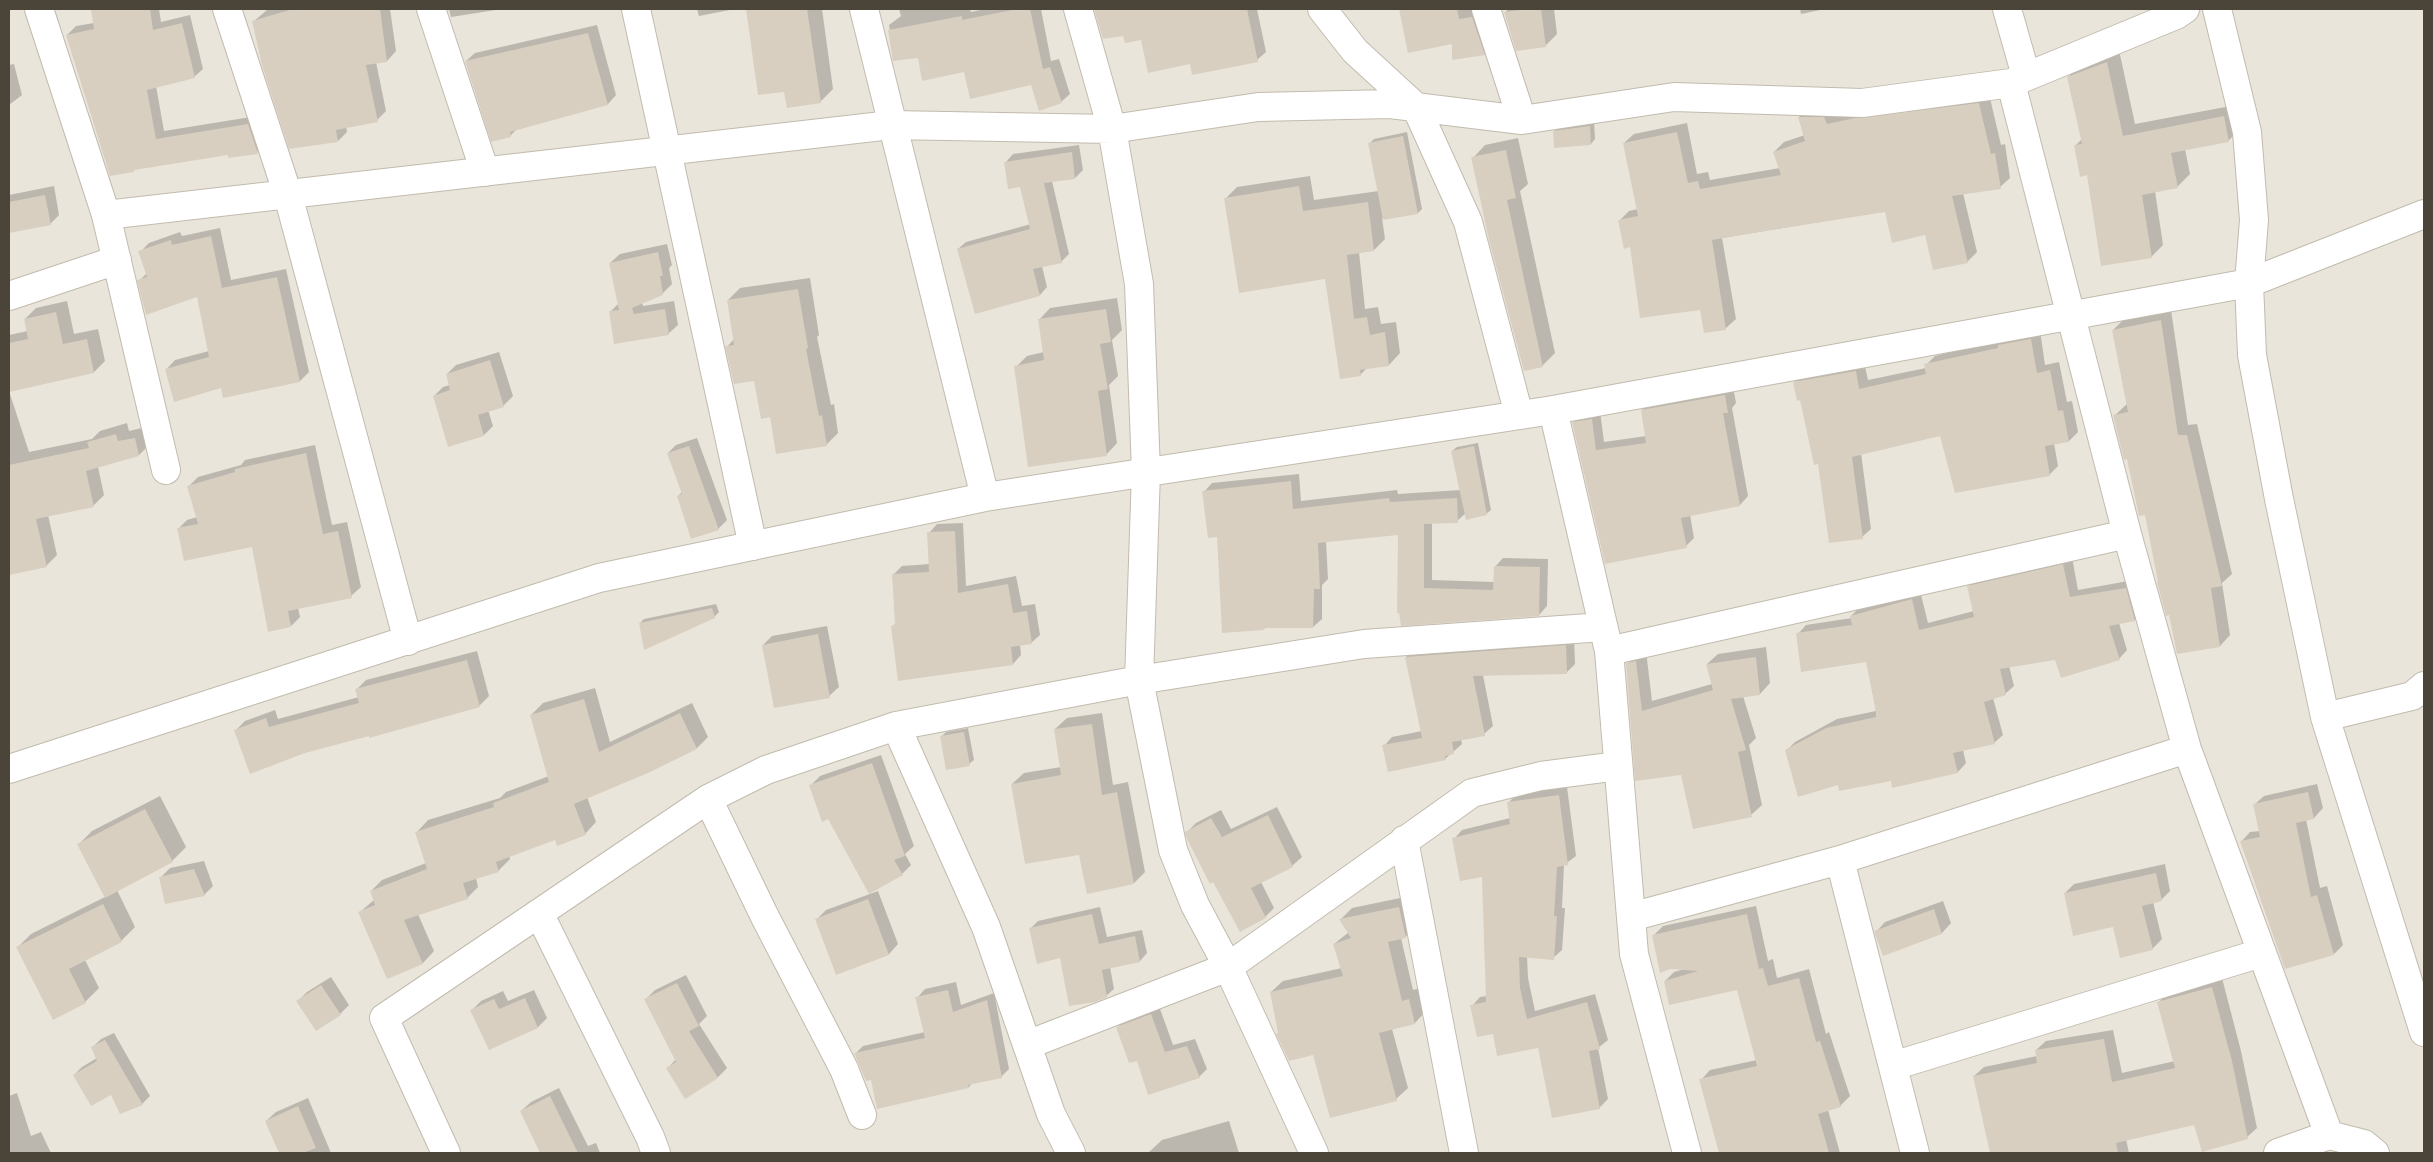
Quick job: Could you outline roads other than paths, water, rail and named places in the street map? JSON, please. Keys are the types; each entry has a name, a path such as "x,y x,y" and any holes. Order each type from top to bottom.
{"street":[{"path":"39,9 106,215 166,470"},
{"path":"227,9 288,195 408,641"},
{"path":"431,9 484,172"},
{"path":"636,9 665,151 753,546"},
{"path":"864,9 891,125 985,497"},
{"path":"1078,9 1112,129 1139,284 1146,472 1139,680 1173,850 1195,905 1228,967 1314,1153"},
{"path":"1322,9 1355,51 1416,107 1468,222 1519,416"},
{"path":"1486,9 1522,120"},
{"path":"2007,9 2019,80 2072,315 2127,534 2187,749 2329,1135"},
{"path":"106,215 891,125 1112,129 1258,107 1390,104 1522,120 1674,97 1862,103 2019,80 2176,15 2186,9"},
{"path":"2217,9 2247,132 2254,220 2249,283 2252,355 2279,499 2325,716 2424,1032"},
{"path":"9,769 599,578 985,497 1519,416 2249,283 2424,214"},
{"path":"9,296 117,260"},
{"path":"1553,410 1606,639 1634,954 1687,1153"},
{"path":"446,1153 384,1018 708,799 766,770 896,726 1139,680 1364,644 1606,639 2127,534"},
{"path":"2325,716 2412,696 2424,686"},
{"path":"896,726 986,927 1051,1114 1071,1153"},
{"path":"1631,917 1840,860 2187,749"},
{"path":"1027,1045 1228,967 1472,793 1542,776 1618,766"},
{"path":"708,799 765,917 844,1069 862,1115"},
{"path":"1404,840 1464,1153"},
{"path":"1840,860 1915,1153"},
{"path":"538,913 650,1136 656,1153"},
{"path":"1893,1066 2261,953"},
{"path":"2278,1153 2329,1135 2364,1144 2375,1153"}]}
